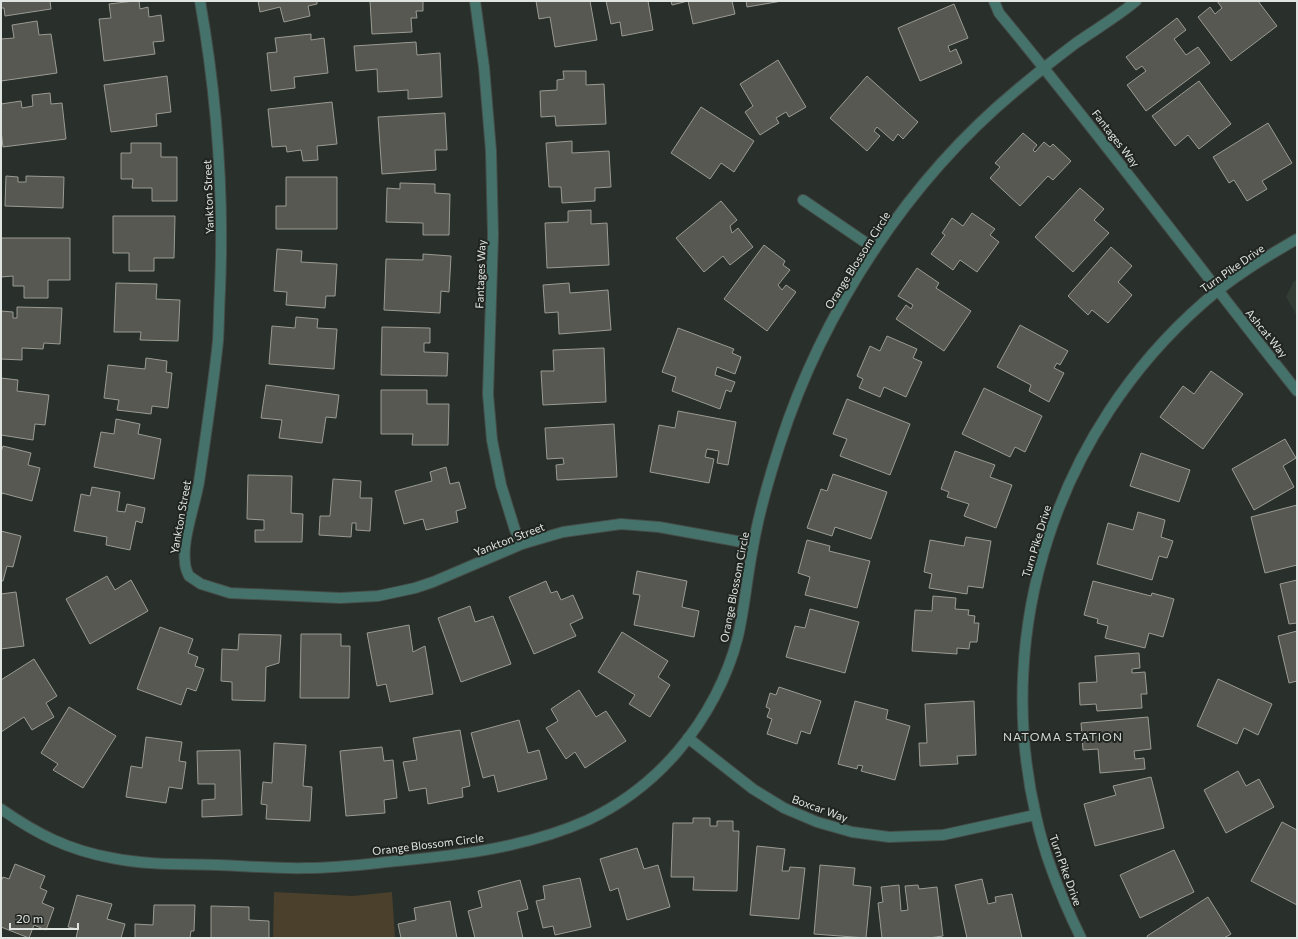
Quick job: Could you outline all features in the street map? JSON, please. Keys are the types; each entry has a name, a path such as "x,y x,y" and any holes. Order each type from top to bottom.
{"street":[{"name":"Yankton Street","path":"200,1 215,106 220,175 222,245 218,339 210,409 195,501 185,547 184,563 189,576 201,584 213,589 230,593 340,598 378,596 415,588 433,582 522,544 563,532 621,524 659,527 753,544"},
{"name":"Fantages Way","path":"475,1 484,67 490,151 493,235 488,394 492,432 501,485 515,530 522,544"},
{"name":"Fantages Way","path":"994,1 1000,13 1045,68 1218,291"},
{"name":"Orange Blossom Circle","path":"1,809 41,835 75,849 114,859 150,863 304,869 341,867 447,856 483,850 548,835 602,813 635,791 664,765 688,738 718,690 738,635 753,544 764,496 778,448 800,389 824,338 850,289 875,249 905,207 947,158 980,123 1018,89 1072,46 1136,1"},
{"path":"803,200 875,249"},
{"name":"Turn Pike Drive","path":"1081,938 1063,901 1044,850 1035,815 1026,760 1023,714 1024,652 1028,615 1040,562 1057,510 1080,461 1107,413 1139,369 1176,329 1218,291 1261,260 1297,240"},
{"name":"Ashcat Way","path":"1218,291 1297,390"},
{"name":"Boxcar Way","path":"688,738 753,789 784,808 818,822 852,832 888,837 943,835 1035,815"}],"shaded area":[{"path":"1297,280 1297,316 1286,297 1294,281"},
{"path":"274,892 353,896 392,892 395,938 273,938"}],"building":[{"path":"1,1 50,1 51,9 5,16 4,8 1,8"},
{"path":"139,1 140,9 148,7 149,17 161,15 164,41 153,42 155,54 104,61 99,19 111,18 109,4"},
{"path":"258,1 317,1 317,4 308,6 310,16 284,22 280,7 260,12"},
{"path":"370,1 423,1 423,11 416,11 417,18 411,18 412,32 372,34"},
{"path":"536,1 590,1 597,40 555,47 550,17 539,19"},
{"path":"606,1 648,1 653,30 622,36 620,22 611,24"},
{"path":"671,1 688,1 672,5"},
{"path":"688,1 732,1 735,14 693,24"},
{"path":"746,1 782,1 747,7"},
{"path":"1217,1 1258,1 1277,26 1231,61 1198,17 1210,7 1215,14 1222,8"},
{"path":"954,4 968,38 948,46 950,52 956,49 962,63 920,81 898,28"},
{"path":"1177,18 1186,30 1174,39 1186,55 1198,47 1210,63 1146,111 1127,85 1146,71 1142,66 1136,70 1126,57"},
{"path":"37,21 39,35 51,34 57,73 1,81 1,39 14,38 12,25"},
{"path":"311,34 311,40 324,38 328,73 294,77 295,88 271,91 267,53 277,52 275,38"},
{"path":"416,42 417,55 440,53 442,97 408,99 408,90 378,92 377,69 356,71 354,46"},
{"path":"778,60 806,107 789,117 786,112 776,118 779,123 760,135 745,112 753,106 740,84"},
{"path":"563,71 586,71 586,85 604,84 606,124 556,126 555,116 541,117 540,91 557,90 557,80 564,79"},
{"path":"167,76 171,112 156,114 157,126 111,132 104,85"},
{"path":"867,76 918,122 903,139 898,134 893,141 877,127 874,131 880,136 867,151 830,118"},
{"path":"1199,81 1231,124 1199,149 1188,135 1175,146 1152,116"},
{"path":"50,93 51,104 62,103 66,139 3,147 1,130 1,104 21,101 22,108 33,106 32,95"},
{"path":"332,102 337,144 317,146 318,160 303,161 301,150 287,152 286,146 272,147 268,109"},
{"path":"701,107 754,141 734,172 721,163 710,179 671,153"},
{"path":"445,113 447,150 435,150 436,170 382,174 378,117"},
{"path":"1268,123 1292,163 1262,181 1267,189 1247,201 1234,180 1229,183 1213,157"},
{"path":"1023,133 1037,145 1033,150 1035,152 1044,142 1050,147 1053,144 1071,161 1053,180 1048,176 1020,206 990,178 1000,167 995,163"},
{"path":"572,141 572,153 609,151 611,187 595,188 595,201 562,203 561,187 549,187 546,143"},
{"path":"131,143 161,143 161,157 177,157 177,201 152,201 152,188 132,188 133,179 121,179 121,153 131,153"},
{"path":"6,176 18,177 18,182 26,182 26,176 64,177 63,208 5,206"},
{"path":"286,177 337,177 337,229 276,229 276,206 286,206"},
{"path":"400,183 435,184 435,193 450,194 449,235 423,235 423,223 386,222 387,188 400,189"},
{"path":"1080,188 1104,209 1094,220 1109,233 1073,272 1035,237"},
{"path":"721,201 737,220 730,226 732,233 738,228 753,247 730,265 723,256 704,272 676,238"},
{"path":"591,210 591,224 607,223 609,265 547,268 545,223 568,222 568,211"},
{"path":"972,213 995,229 990,235 999,242 977,272 960,260 953,270 931,254 945,235 942,233 952,218 963,226"},
{"path":"113,216 175,216 174,258 154,258 154,271 129,271 129,253 113,253"},
{"path":"1,238 70,238 70,280 48,280 48,298 24,298 24,286 13,286 13,276 1,277"},
{"path":"764,245 785,261 783,265 790,270 778,285 782,290 786,285 796,292 767,331 724,299"},
{"path":"1111,247 1132,266 1118,282 1132,295 1108,323 1092,310 1088,315 1068,296"},
{"path":"277,249 302,251 301,262 337,264 335,296 326,296 325,308 286,305 287,292 274,291"},
{"path":"423,254 451,256 449,292 441,291 440,313 384,310 386,259 423,260"},
{"path":"917,268 939,283 936,288 971,311 944,351 896,319 906,305 911,309 913,305 898,296"},
{"path":"116,283 157,284 156,299 180,300 178,341 140,340 141,332 114,332"},
{"path":"569,283 570,293 608,290 611,330 559,334 558,312 545,313 543,285"},
{"path":"17,307 62,308 60,344 44,343 43,349 22,348 22,360 1,359 1,311 13,312 13,318 17,318"},
{"path":"296,317 318,319 317,328 337,329 334,369 269,364 272,326 295,328"},
{"path":"1020,325 1068,351 1060,365 1057,363 1054,368 1064,373 1049,402 1029,391 1031,385 997,367"},
{"path":"382,327 430,328 430,343 424,343 424,352 448,353 447,376 381,375"},
{"path":"678,328 734,349 732,353 741,357 735,374 717,367 715,375 735,382 731,392 726,390 720,409 672,391 676,377 662,372"},
{"path":"887,336 917,349 913,358 922,362 906,397 884,387 880,397 859,388 863,379 857,376 870,346 880,351"},
{"path":"604,348 606,402 543,405 541,371 554,371 553,350"},
{"path":"146,358 167,361 166,372 172,373 168,408 152,406 151,414 117,410 119,400 104,398 108,365 145,369"},
{"path":"1211,371 1243,394 1203,449 1160,417 1183,386 1194,394"},
{"path":"1,378 18,380 17,391 49,395 45,425 35,424 33,440 1,435"},
{"path":"266,385 339,395 336,418 326,417 322,443 279,438 282,420 261,418"},
{"path":"984,388 1042,416 1025,452 1015,447 1010,457 962,434"},
{"path":"381,390 427,390 427,404 449,404 448,445 412,445 413,434 381,434"},
{"path":"847,399 910,424 890,475 840,456 847,439 833,434"},
{"path":"678,411 736,422 728,465 717,463 719,451 707,449 705,457 714,459 709,483 650,472 659,425 675,428"},
{"path":"116,419 140,424 138,434 161,439 154,479 94,467 101,432 114,434"},
{"path":"614,424 617,477 557,480 556,465 564,464 563,458 547,459 545,428"},
{"path":"1285,439 1296,458 1283,466 1294,487 1254,510 1232,469"},
{"path":"3,446 31,453 28,465 40,468 32,501 2,493 1,498 1,452"},
{"path":"955,451 995,465 990,477 1012,485 996,528 964,516 969,504 947,497 949,492 941,489"},
{"path":"1141,453 1190,470 1179,502 1130,486"},
{"path":"446,467 450,484 459,482 466,508 456,511 458,522 426,530 423,519 404,524 395,491 432,481 430,472"},
{"path":"833,474 887,492 871,539 835,527 832,536 807,528 821,489 827,491"},
{"path":"248,475 292,476 291,513 303,514 302,542 255,542 255,530 264,530 264,520 247,519"},
{"path":"333,479 361,481 360,498 372,498 370,531 356,530 356,523 352,523 351,537 319,535 320,516 330,516"},
{"path":"92,487 120,492 117,511 125,512 127,504 145,508 142,523 136,521 130,550 106,545 107,537 74,531 81,494 90,496"},
{"path":"1297,505 1297,565 1265,573 1251,517"},
{"path":"1138,512 1165,520 1161,537 1173,541 1167,558 1159,556 1152,580 1097,564 1108,523 1133,530"},
{"path":"1,531 21,536 13,567 7,566 3,581 1,581"},
{"path":"966,537 991,541 983,588 968,586 967,594 929,588 932,574 924,572 930,540 964,546"},
{"path":"807,540 830,546 829,551 870,561 857,608 805,595 810,577 798,573"},
{"path":"637,571 687,581 682,607 699,611 694,637 634,625 640,595 633,594"},
{"path":"107,576 115,590 131,580 148,611 90,644 66,599"},
{"path":"1297,580 1297,623 1289,624 1280,584"},
{"path":"546,581 551,593 557,591 561,600 573,595 583,618 570,624 576,636 534,654 509,597"},
{"path":"1093,581 1151,596 1152,593 1174,599 1163,637 1149,633 1145,648 1105,638 1108,626 1097,623 1098,619 1084,615"},
{"path":"16,592 24,646 1,649 1,594"},
{"path":"933,596 956,598 955,609 969,610 968,615 975,616 974,623 979,623 977,642 970,642 969,649 957,648 957,654 912,651 915,610 932,611"},
{"path":"470,606 475,622 493,616 511,664 461,682 438,618"},
{"path":"810,609 859,622 845,673 786,657 795,626 805,628"},
{"path":"409,625 413,652 425,646 433,694 390,702 386,684 377,686 367,633"},
{"path":"160,627 193,639 188,653 198,657 195,666 204,669 196,691 187,688 181,705 137,689"},
{"path":"1297,631 1297,681 1289,683 1278,636"},
{"path":"622,632 668,661 658,677 670,685 650,717 629,704 635,695 598,672"},
{"path":"239,634 281,635 279,663 266,667 265,701 232,700 232,682 221,681 222,649 238,650"},
{"path":"301,634 341,634 341,646 350,646 349,698 300,698"},
{"path":"1139,653 1140,668 1132,669 1132,673 1145,672 1147,694 1141,694 1142,708 1097,711 1096,704 1080,705 1079,683 1097,682 1095,656"},
{"path":"34,659 57,696 46,703 54,717 32,730 24,717 1,732 1,680"},
{"path":"1218,679 1272,704 1258,735 1244,728 1237,744 1197,726"},
{"path":"779,687 821,701 810,734 801,731 797,744 767,734 772,719 767,717 770,709 766,707 770,693 776,695"},
{"path":"579,690 596,717 606,711 626,741 585,768 575,752 566,759 546,728 558,721 551,709"},
{"path":"855,701 888,710 886,719 910,726 895,780 861,771 863,766 858,765 857,769 838,764"},
{"path":"974,701 976,755 957,756 958,764 920,766 919,743 927,743 925,704"},
{"path":"69,707 116,736 83,788 53,770 58,764 41,753"},
{"path":"1148,717 1151,749 1134,751 1135,759 1144,758 1145,769 1100,773 1098,749 1083,750 1081,723"},
{"path":"519,720 528,753 539,750 547,779 498,792 494,775 483,778 471,733"},
{"path":"460,730 470,786 462,788 463,797 428,804 426,788 409,791 403,762 417,760 413,738"},
{"path":"146,737 182,742 179,761 186,762 182,789 169,787 166,803 126,797 131,766 142,768"},
{"path":"274,743 306,745 303,786 312,787 310,821 266,819 267,805 261,804 263,782 272,783"},
{"path":"382,747 384,761 393,760 397,798 384,800 385,813 346,816 340,751"},
{"path":"240,750 242,815 202,817 202,800 215,799 215,784 198,784 197,751"},
{"path":"1238,771 1246,786 1259,779 1274,807 1226,833 1204,790"},
{"path":"1151,777 1164,828 1095,846 1084,804 1116,795 1113,786"},
{"path":"693,818 710,818 710,826 717,826 717,821 733,821 733,831 739,831 737,891 693,890 694,877 671,877 673,823 693,823"},
{"path":"1282,822 1297,830 1297,905 1251,881"},
{"path":"757,846 785,849 782,871 789,871 790,867 805,868 799,919 750,915"},
{"path":"637,848 644,869 658,865 670,907 627,920 618,888 610,891 600,859"},
{"path":"1174,850 1194,892 1140,918 1120,875"},
{"path":"15,864 45,876 40,888 47,891 42,903 54,908 46,930 34,925 29,938 1,927 1,881 3,877 9,879"},
{"path":"820,865 855,868 853,885 871,887 866,938 814,934"},
{"path":"580,878 591,927 555,935 553,926 543,928 536,901 545,899 543,886"},
{"path":"982,879 988,904 996,902 995,897 1012,894 1022,938 967,938 955,885"},
{"path":"520,880 528,909 517,912 523,938 475,938 468,911 482,907 478,891"},
{"path":"899,885 901,911 908,910 905,886 918,885 919,889 937,887 943,936 929,938 882,938 878,903 883,902 881,887"},
{"path":"77,895 112,904 107,919 125,924 121,938 76,938 78,929 68,927"},
{"path":"1208,897 1231,934 1224,938 1148,938 1147,936"},
{"path":"450,901 457,938 401,938 398,924 416,920 414,908"},
{"path":"154,905 195,905 194,931 191,931 190,938 135,938 135,924 153,925"},
{"path":"211,906 249,907 249,920 269,921 269,938 211,938"}],"district":[{"name":"NATOMA STATION","path":"1063,736"}]}
